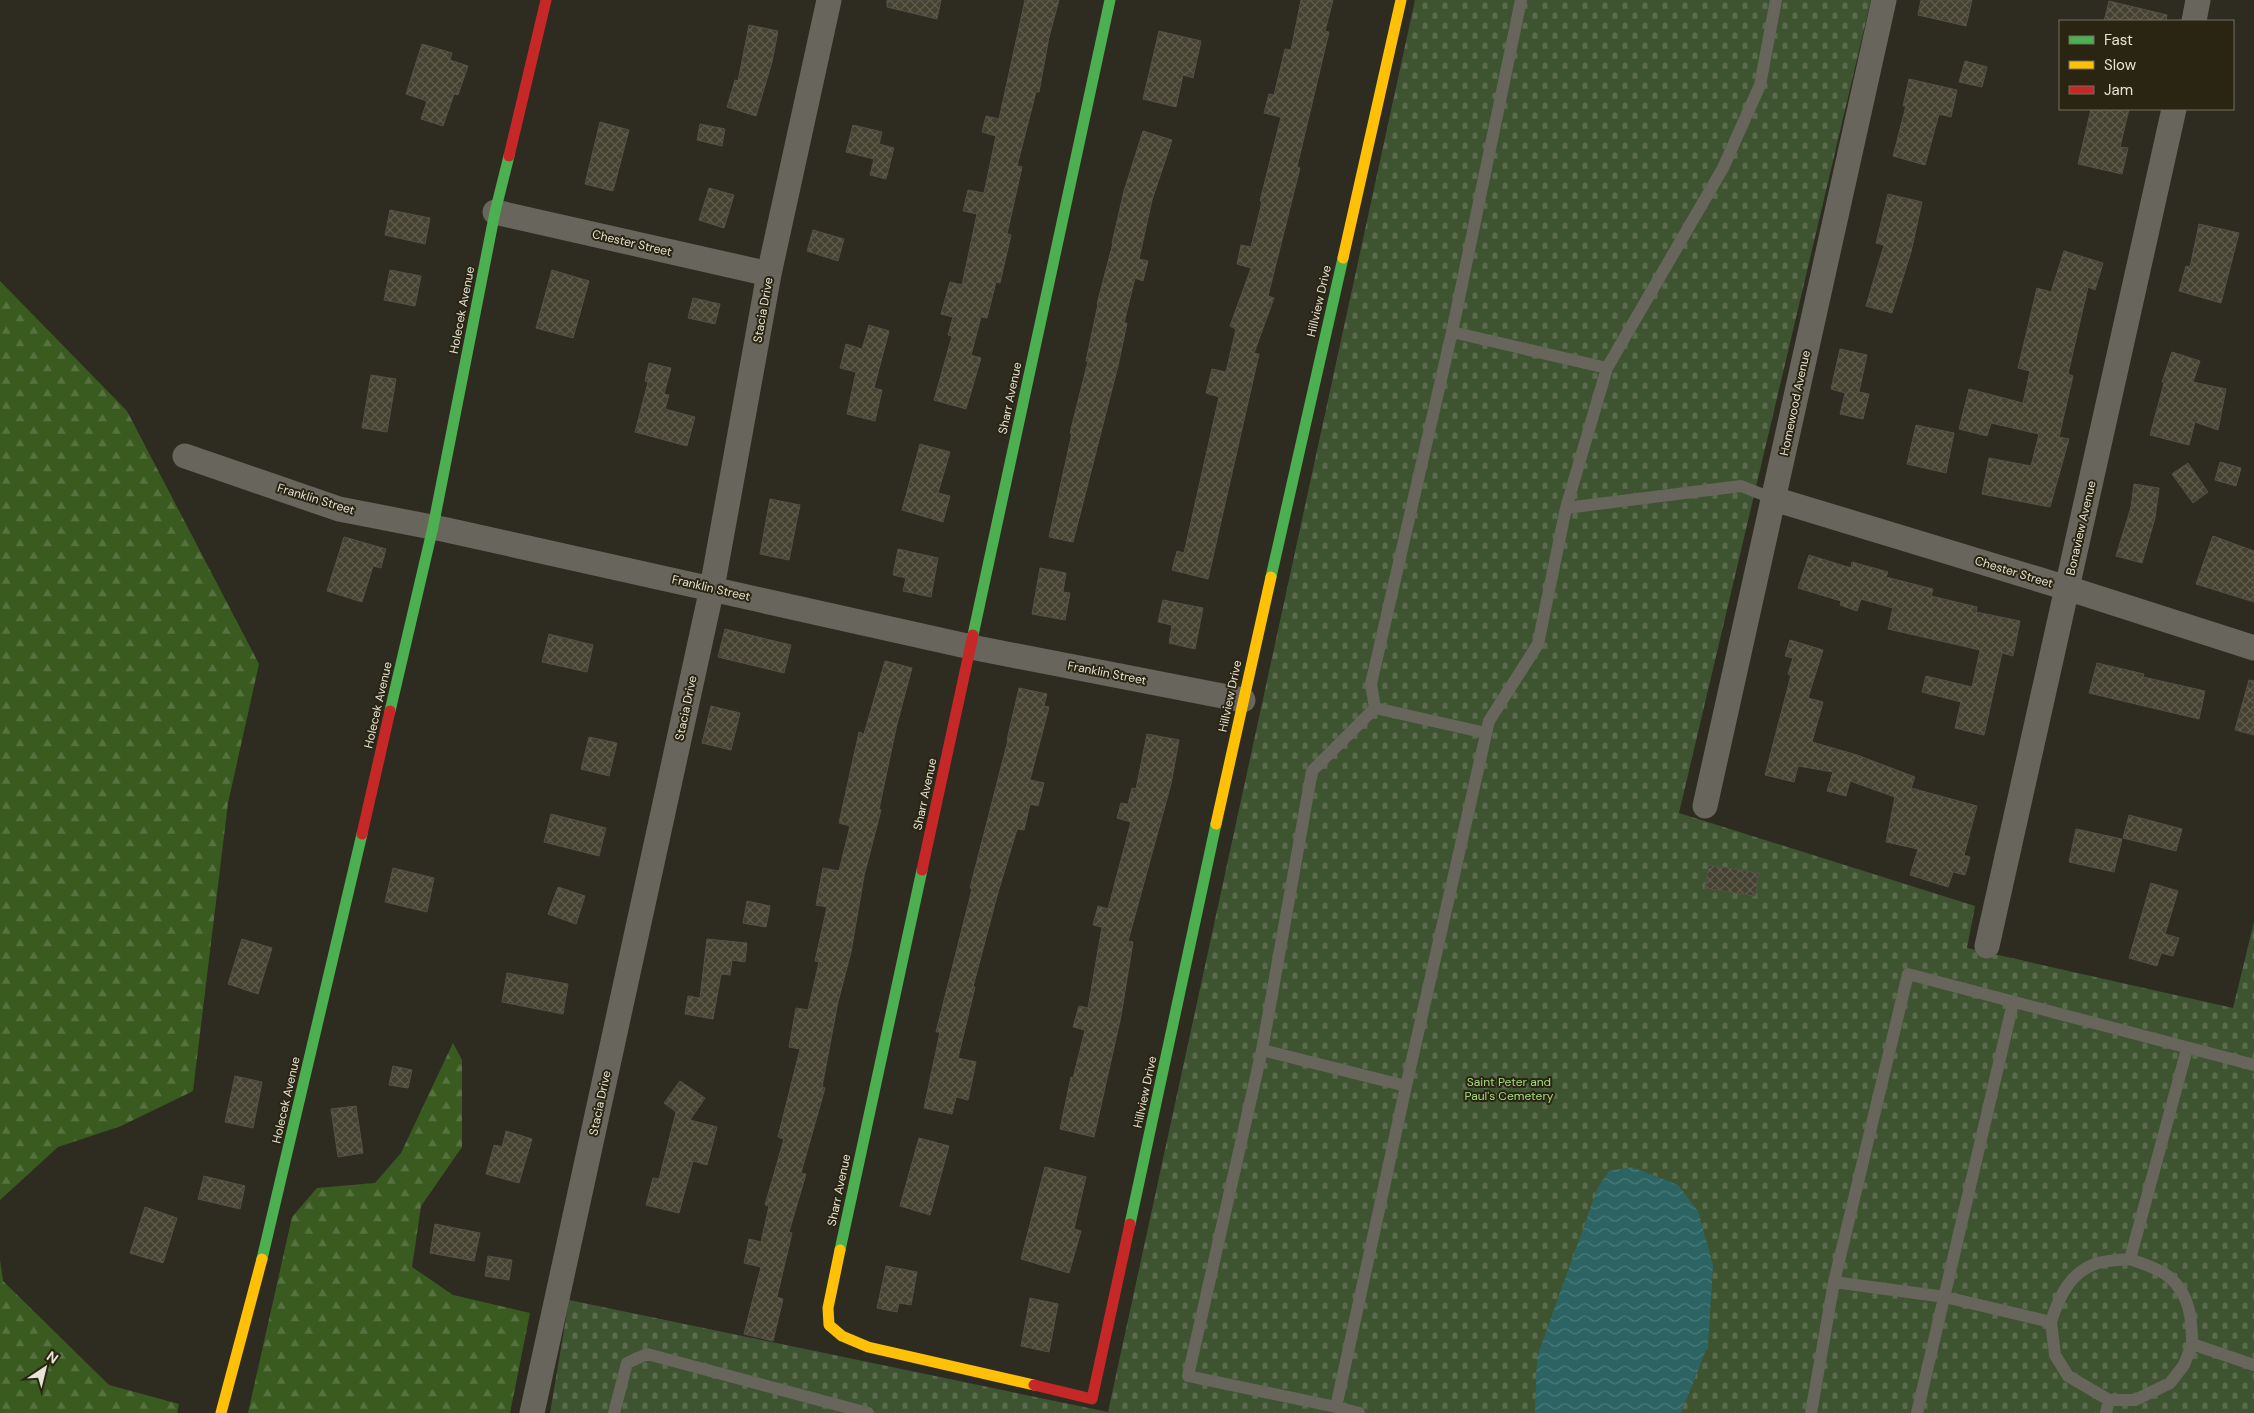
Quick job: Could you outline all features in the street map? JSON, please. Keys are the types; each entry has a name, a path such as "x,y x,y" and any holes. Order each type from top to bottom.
{"street":[{"name":"Holecek Avenue","path":"221,1413 269,1231 433,527 495,212 546,0"},
{"name":"Stacia Drive","path":"532,1413 712,588 770,274 829,0"},
{"name":"Sharr Avenue","path":"1092,1399 868,1347 842,1336 829,1325 828,1308 1110,0"},
{"name":"Hillview Drive","path":"1092,1399 1243,700 1401,0"},
{"name":"Homewood Avenue","path":"1705,806 1884,0"},
{"path":"2194,20 2198,0"},
{"name":"Bonaview Avenue","path":"1987,946 2174,110"},
{"name":"Chester Street","path":"495,212 770,274"},
{"name":"Franklin Street","path":"185,456 339,509 433,527 971,647 1243,700"},
{"name":"Chester Street","path":"1774,499 2067,588 2254,648"}],"lane":[{"path":"1375,708 1371,684 1452,332 1521,0"},
{"path":"1336,1407 1406,1086 1489,721 1538,644 1566,508 1607,368 1724,168 1760,85 1776,0"},
{"path":"1452,332 1607,368"},
{"path":"1566,508 1741,486 1774,499"},
{"path":"1375,708 1486,733"},
{"path":"1359,1413 1188,1376 1262,1050 1312,772 1375,708"},
{"path":"1811,1413 1834,1282 1908,974 2187,1049 2254,1065"},
{"path":"1918,1413 2013,1003"},
{"path":"2130,1259 2187,1049"},
{"path":"1262,1050 1406,1086"},
{"path":"2130,1259 2168,1276 2184,1295 2192,1317 2192,1344 2184,1365 2170,1383 2136,1400 2109,1400 2068,1376 2055,1355 2051,1322 2058,1297 2074,1277 2098,1263 2130,1259"},
{"path":"1834,1282 1945,1297 2051,1322"},
{"path":"2192,1344 2254,1365"},
{"path":"614,1413 627,1363 648,1354 868,1413"},
{"path":"1090,1413 1092,1399"},
{"path":"2106,1413 2109,1400"}],"green space":[{"name":"Saint Peter and Paul's Cemetery","path":"1415,0 1871,0 1679,813 1975,906 1967,948 2233,1008 2254,922 2254,1413 550,1413 569,1300 1108,1412"},
{"path":"0,281 127,411 259,664 228,803 193,1091 121,1126 58,1147 0,1200"},
{"path":"453,1043 462,1060 462,1147 421,1206 412,1267 453,1295 530,1313 510,1413 248,1413 292,1217 317,1188 375,1183 401,1153"},
{"path":"0,1260 3,1281 109,1385 179,1404 177,1413 0,1413"}],"water":[{"path":"1632,1167 1678,1185 1698,1211 1713,1265 1708,1345 1681,1413 1535,1413 1537,1357 1598,1187 1609,1171"}],"building":[{"path":"887,0 941,0 937,19 887,7"},
{"path":"1025,0 1059,0 1049,37 1039,92 1036,92 1017,166 1022,167 1007,234 1011,235 1000,283 996,282 987,318 981,317 971,355 981,358 966,409 934,400 952,336 948,335 953,317 941,314 950,282 962,285 977,214 963,211 968,190 984,193 996,136 982,132 986,116 999,119"},
{"path":"1301,0 1333,0 1325,31 1329,32 1297,167 1300,168 1268,296 1274,298 1254,353 1259,354 1208,579 1172,570 1177,551 1184,553 1219,397 1206,393 1212,369 1226,372 1236,329 1230,326 1251,268 1237,264 1241,245 1251,247 1262,202 1260,201 1281,117 1264,113 1269,94 1274,95 1285,49 1291,50"},
{"path":"1921,0 1972,0 1966,26 1918,15"},
{"path":"2109,1 2167,15 2166,20 2104,20"},
{"path":"749,25 778,31 772,62 756,116 727,107 735,80 738,81"},
{"path":"1159,31 1201,41 1193,78 1183,75 1176,107 1143,99"},
{"path":"422,44 452,53 450,60 468,66 458,95 454,94 443,126 421,119 427,101 406,94"},
{"path":"1965,61 1987,67 1982,87 1959,82"},
{"path":"1909,79 1957,90 1951,117 1939,114 1925,165 1893,156 1906,106 1903,106"},
{"path":"2091,110 2129,110 2120,147 2128,148 2122,174 2078,164"},
{"path":"600,122 629,130 613,191 585,184"},
{"path":"700,124 725,129 722,146 697,140"},
{"path":"853,125 882,132 879,144 894,148 886,179 870,175 874,159 846,152"},
{"path":"1143,131 1172,140 1152,200 1139,259 1148,261 1143,281 1135,278 1124,323 1127,323 1118,366 1073,542 1049,537 1072,433 1070,433 1088,361 1086,361 1097,304 1124,191"},
{"path":"709,188 734,195 724,228 699,220"},
{"path":"1888,194 1922,202 1911,252 1892,313 1866,306 1884,245 1876,243"},
{"path":"390,210 430,218 425,244 385,235"},
{"path":"2199,224 2239,233 2221,303 2179,291 2186,266 2190,267"},
{"path":"813,230 844,239 838,261 807,251"},
{"path":"2064,251 2103,263 2095,290 2088,287 2068,374 2073,376 2059,437 2069,439 2050,507 1982,494 1989,458 2031,466 2039,434 1991,423 1987,436 1959,429 1969,389 2023,403 2030,371 2018,368 2037,288 2051,292"},
{"path":"390,270 421,276 415,306 384,300"},
{"path":"552,270 589,281 573,338 536,328"},
{"path":"693,298 720,304 715,324 688,318"},
{"path":"869,325 889,331 874,388 882,390 875,421 847,414 856,372 840,368 846,344 862,349"},
{"path":"1840,349 1867,355 1859,392 1869,394 1863,419 1840,414 1845,393 1831,389"},
{"path":"2172,352 2200,361 2193,382 2226,389 2218,430 2195,422 2189,445 2150,435 2164,383 2162,382"},
{"path":"649,363 671,368 664,394 669,395 665,409 695,417 687,446 635,432 648,382 645,381"},
{"path":"371,375 396,379 387,432 362,428"},
{"path":"1916,425 1954,433 1946,473 1907,464"},
{"path":"920,444 950,452 938,493 950,496 943,522 902,510"},
{"path":"2220,462 2241,468 2236,486 2215,480"},
{"path":"2188,463 2208,492 2193,503 2172,474"},
{"path":"2134,484 2159,488 2155,518 2142,563 2116,556 2131,507"},
{"path":"770,499 800,505 789,560 760,554"},
{"path":"2213,536 2254,551 2254,602 2196,584"},
{"path":"344,537 386,549 381,568 373,566 362,602 327,591"},
{"path":"898,549 938,558 931,597 903,591 906,578 893,575"},
{"path":"1809,555 1851,568 1852,562 1888,572 1886,577 1933,589 1931,596 1977,607 1976,612 2020,621 2013,656 2002,653 1984,735 1955,728 1961,702 1922,692 1926,676 1972,687 1980,650 1888,629 1893,608 1861,599 1857,611 1840,605 1841,601 1798,588"},
{"path":"1040,568 1066,573 1063,592 1070,593 1065,620 1032,614"},
{"path":"1163,600 1203,608 1195,649 1169,643 1172,625 1158,622"},
{"path":"725,629 791,645 784,673 718,657"},
{"path":"549,634 593,645 587,672 542,662"},
{"path":"1790,640 1823,650 1808,698 1823,702 1812,742 1857,755 1915,777 1911,788 1977,806 1964,855 1970,857 1965,875 1953,872 1948,887 1910,875 1918,849 1886,842 1895,797 1850,781 1846,796 1827,791 1833,772 1798,766 1794,782 1765,775 1791,675 1788,674 1793,658 1785,656"},
{"path":"885,661 912,668 897,724 879,809 881,810 864,876 851,952 838,1002 822,1087 825,1088 801,1173 806,1174 789,1232 792,1233 777,1297 783,1299 773,1341 744,1334 761,1267 744,1263 749,1239 761,1242 769,1206 765,1205 784,1139 778,1137 800,1049 789,1047 796,1008 808,1010 819,962 815,961 827,907 816,905 823,868 839,871 850,826 839,823 859,732 864,734"},
{"path":"2097,663 2144,674 2143,677 2205,691 2199,719 2089,693"},
{"path":"2249,680 2254,681 2254,735 2235,730"},
{"path":"1019,688 1047,694 1044,706 1049,707 1030,780 1044,783 1038,806 1030,804 1024,830 1017,829 997,896 973,987 975,987 958,1058 976,1062 968,1100 956,1097 952,1114 924,1108 940,1032 936,1032 1008,740"},
{"path":"711,706 740,713 731,750 702,743"},
{"path":"1147,734 1179,740 1171,784 1128,941 1133,942 1121,1016 1094,1137 1060,1129 1071,1077 1073,1078 1085,1030 1073,1027 1079,1006 1088,1008 1102,927 1093,925 1098,906 1108,909 1131,822 1117,818 1121,803 1128,804 1132,788 1136,789"},
{"path":"589,737 617,743 609,776 581,769"},
{"path":"551,814 606,828 599,856 544,842"},
{"path":"2129,815 2182,829 2176,851 2123,838"},
{"path":"2076,829 2122,839 2114,872 2069,862"},
{"path":"1709,865 1759,873 1755,896 1705,888"},
{"path":"393,868 434,878 427,912 385,902"},
{"path":"2151,883 2178,891 2165,934 2179,938 2173,956 2161,953 2157,966 2129,958"},
{"path":"558,887 585,896 576,924 548,914"},
{"path":"747,901 770,906 766,927 743,923"},
{"path":"242,939 272,948 258,994 228,984"},
{"path":"707,939 747,943 745,962 732,960 730,975 721,974 713,1019 685,1014 688,996 700,998"},
{"path":"507,973 568,984 563,1014 502,1002"},
{"path":"393,1066 412,1070 408,1088 389,1085"},
{"path":"235,1076 262,1082 253,1128 225,1122"},
{"path":"680,1081 705,1098 690,1120 717,1127 707,1165 693,1161 679,1213 646,1205 653,1178 659,1179 676,1112 664,1103"},
{"path":"356,1106 363,1153 338,1157 331,1109"},
{"path":"506,1131 532,1139 519,1183 486,1174 494,1145 502,1147"},
{"path":"919,1138 949,1146 930,1215 900,1206"},
{"path":"1045,1167 1086,1177 1074,1229 1081,1231 1069,1273 1021,1259"},
{"path":"204,1176 245,1186 240,1209 198,1199"},
{"path":"145,1207 177,1218 163,1263 130,1253"},
{"path":"435,1224 480,1233 474,1261 430,1253"},
{"path":"488,1256 512,1260 509,1280 485,1276"},
{"path":"886,1266 917,1272 911,1305 899,1303 897,1312 877,1308"},
{"path":"1030,1298 1058,1304 1049,1352 1021,1346"}],"traffic: fast":[{"path":"973,635 1110,0"},
{"path":"390,711 433,527 495,212 509,156"},
{"path":"1271,577 1343,258"},
{"path":"1130,1224 1216,824"},
{"path":"262,1259 362,834"},
{"path":"840,1250 922,870"}],"traffic: slow":[{"path":"1343,258 1401,0"},
{"path":"1216,824 1271,577"},
{"path":"840,1250 828,1308 829,1325 842,1336 868,1347 1034,1385"},
{"path":"221,1413 262,1259"}],"traffic: jam":[{"path":"509,156 546,0"},
{"path":"922,870 973,635"},
{"path":"362,834 390,711"},
{"path":"1034,1385 1092,1399 1130,1224"}]}
